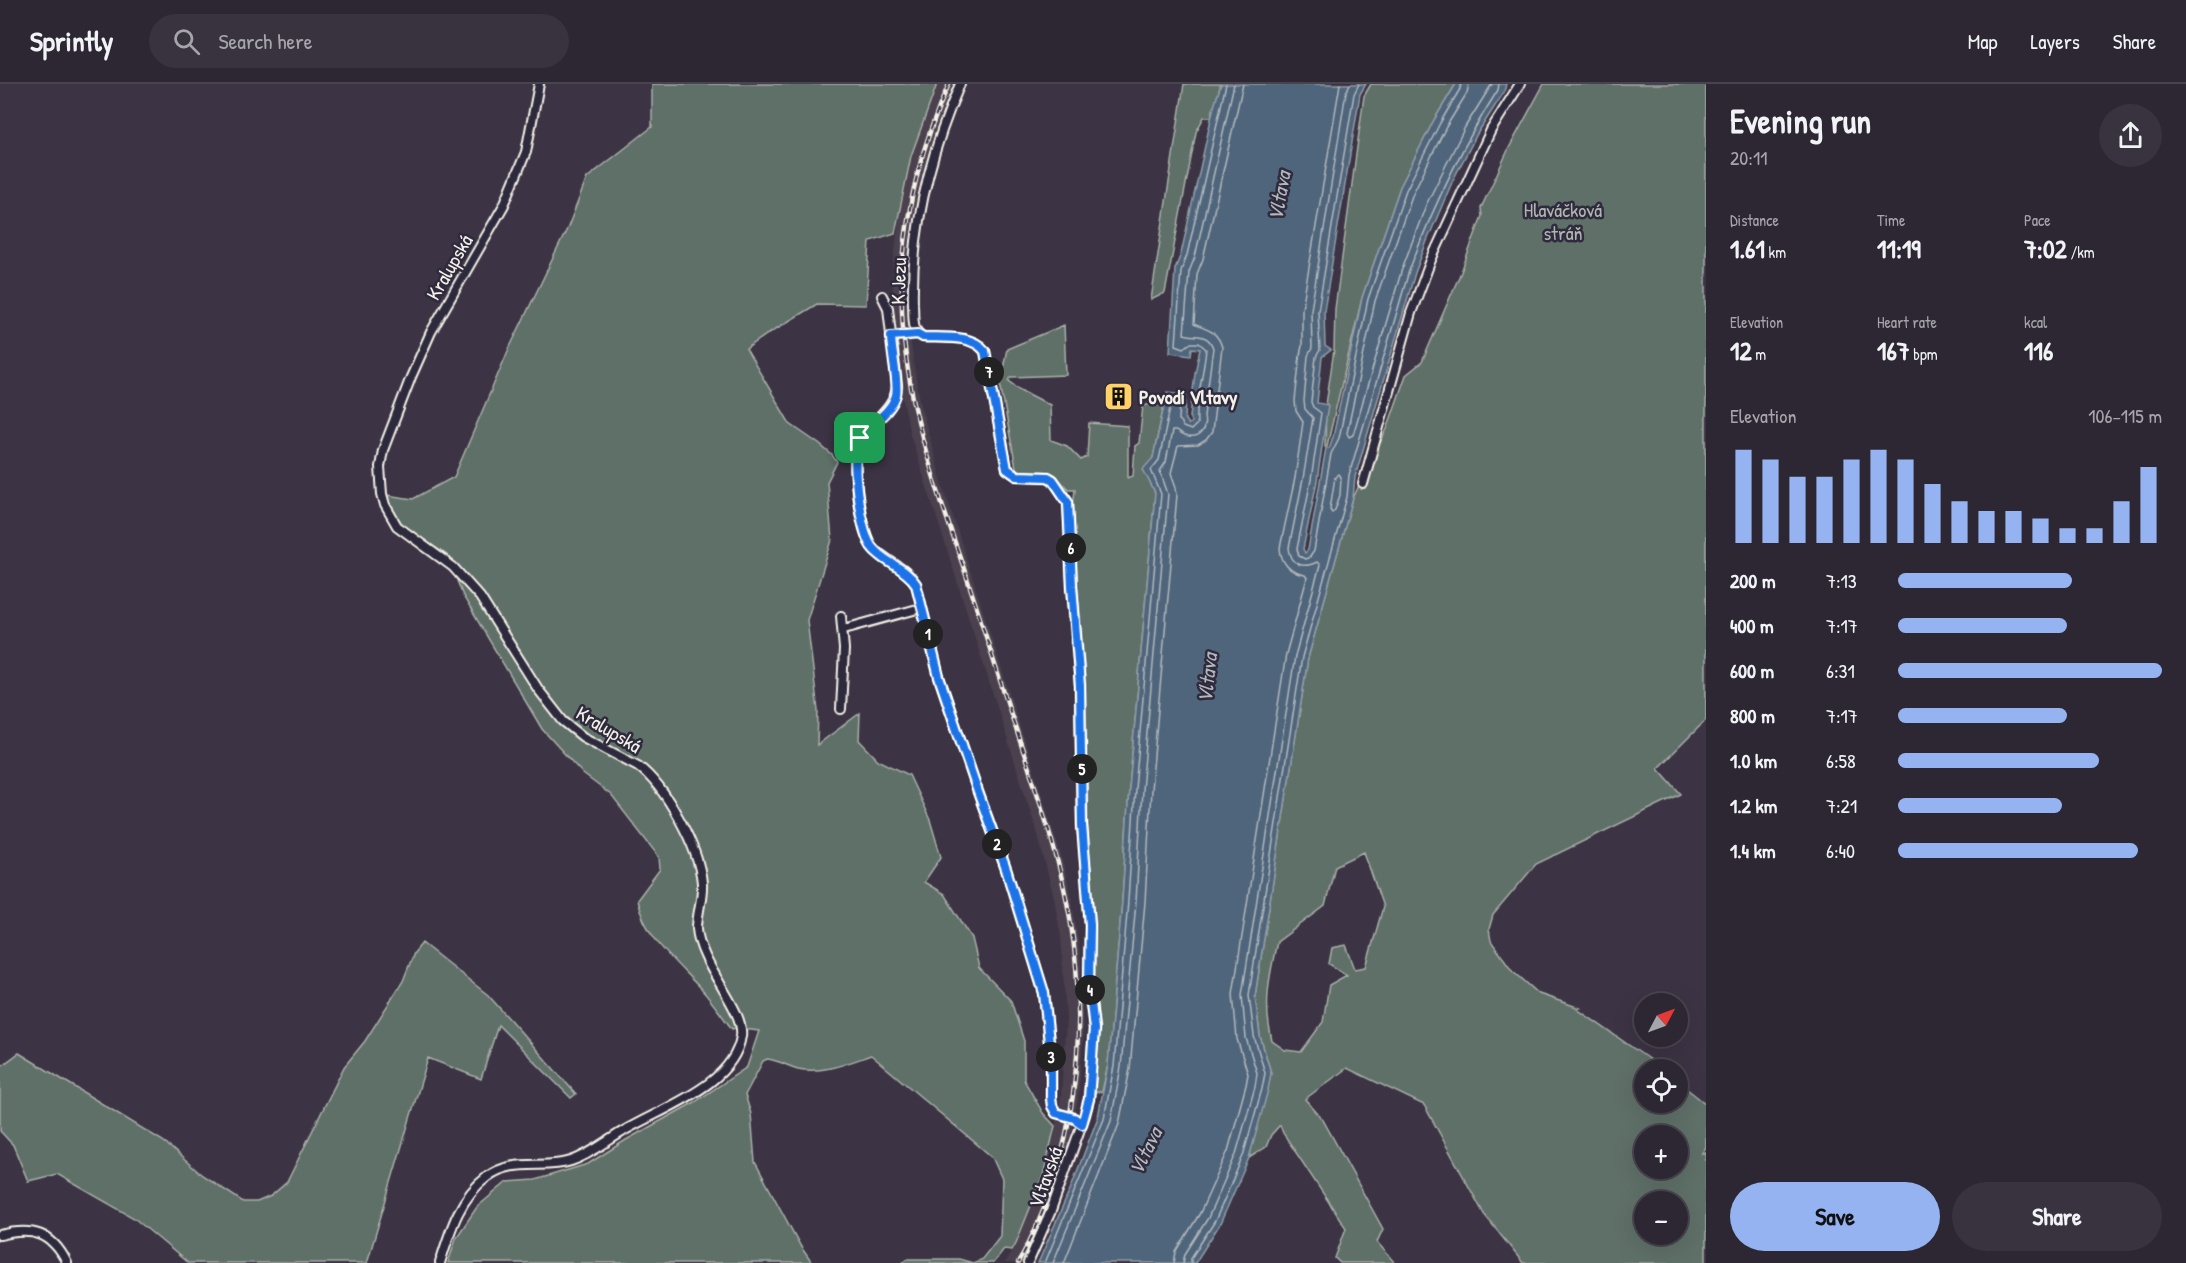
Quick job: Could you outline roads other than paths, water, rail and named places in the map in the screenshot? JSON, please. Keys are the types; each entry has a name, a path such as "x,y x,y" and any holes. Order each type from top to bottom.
{"street":[{"name":"Kralupská","path":"440,1263 456,1215 468,1196 486,1178 497,1171 514,1166 570,1161 586,1155 623,1131 680,1103 726,1067 734,1057 742,1032 737,1015 700,947 697,920 702,885 699,862 665,795 638,766 583,737 558,716 538,689 480,597 453,567 397,526 385,506 382,494 380,466 383,450 431,332 504,205 526,152 538,84"},
{"name":"K Jezu","path":"918,334 914,326 912,270 921,204 944,123 960,84"},
{"path":"1363,484 1411,313 1431,260 1491,130 1520,84"},
{"path":"882,296 888,308 897,386 896,397 860,438 856,464 859,510 864,532 872,548 910,574 916,584 939,677 1006,869 1044,993 1051,1062 1052,1106 1056,1113 1074,1118 1082,1124"},
{"path":"891,336 918,334"},
{"name":"Vltavská","path":"918,334 923,337 970,340 981,345 985,351 1007,469 1017,476 1048,477 1053,480 1068,502 1080,686 1082,825 1090,925 1089,985 1094,1029 1089,1099 1082,1124 1051,1211 1028,1263"},
{"path":"844,629 921,608"},
{"path":"841,616 844,629 841,709"},
{"path":"0,1235 20,1230 45,1235 60,1248 67,1263"}],"water":[{"name":"Vltava","path":"1221,84 1366,84 1360,94 1324,311 1325,346 1331,350 1322,357 1317,403 1328,405 1317,481 1303,549 1305,553 1308,550 1326,448 1329,448 1333,437 1362,298 1400,187 1434,120 1456,84 1506,84 1504,92 1477,134 1453,180 1415,273 1355,477 1353,498 1308,658 1255,996 1260,1036 1271,1073 1249,1158 1220,1224 1195,1263 1038,1263 1070,1190 1098,1117 1108,1065 1155,493 1143,469 1153,458 1167,392 1186,394 1185,420 1188,424 1191,423 1195,373 1200,349 1192,348 1191,355 1170,352 1175,269 1181,254 1213,110"}],"railway":[{"path":"949,84 928,138 913,194 902,281 904,342 922,437 940,499 1053,846 1070,918 1076,962 1077,1051 1073,1095 1065,1139 1038,1224 1018,1263"}],"place":[{"name":"Povodí Vltavy","path":"1118,396"}],"park label":[{"name":"Hlaváčková stráň","path":"1563,220"}]}
